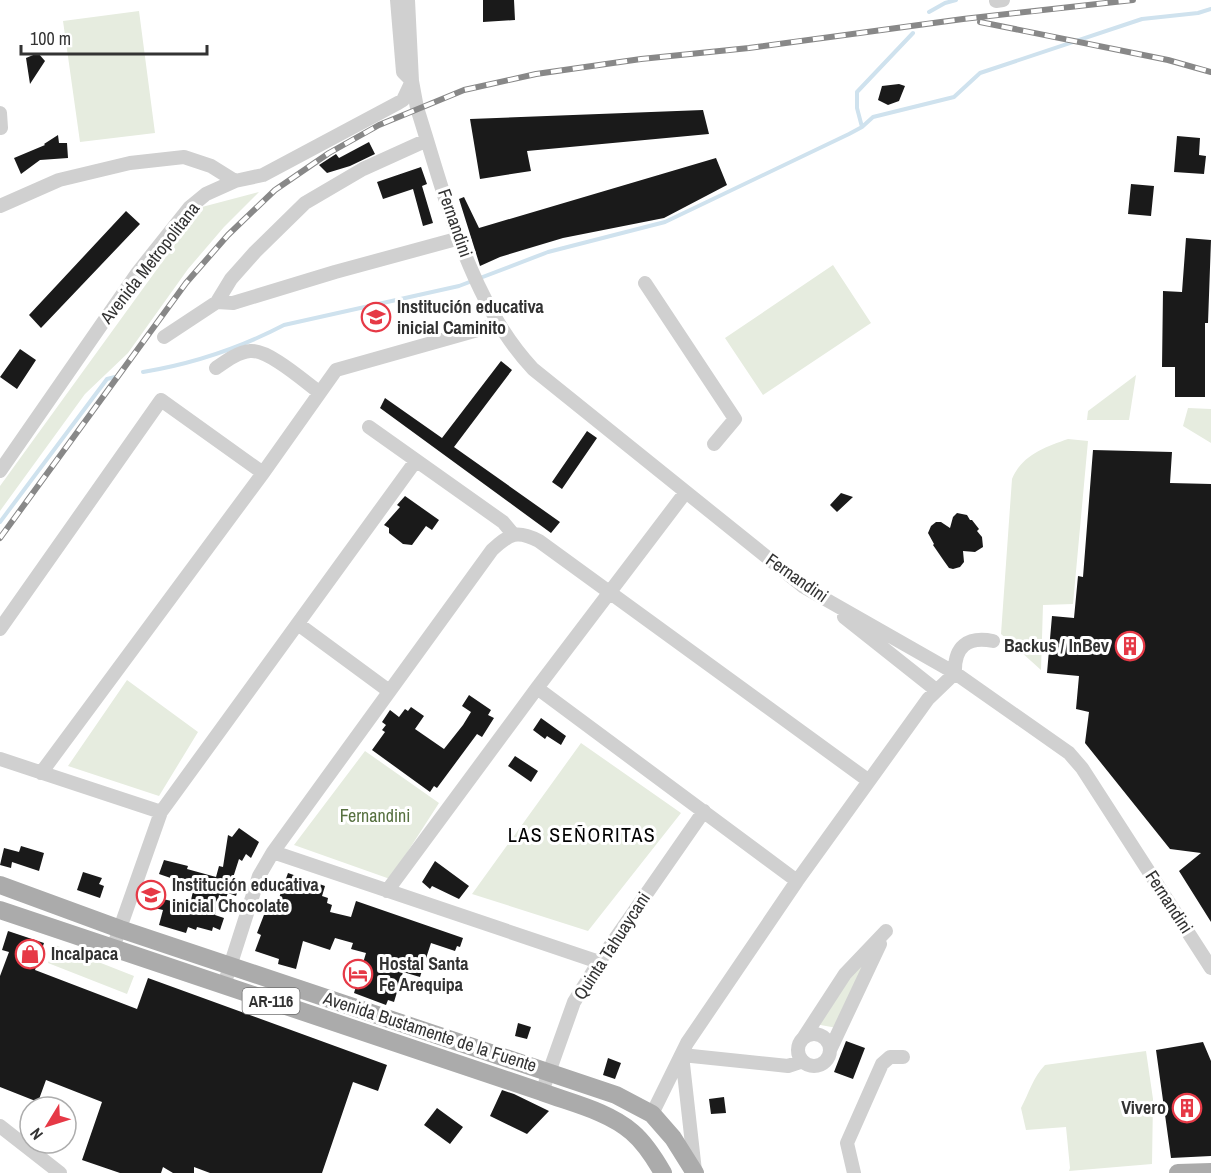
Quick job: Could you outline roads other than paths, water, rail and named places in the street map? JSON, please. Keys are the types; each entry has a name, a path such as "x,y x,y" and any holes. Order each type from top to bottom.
{"main road":[{"name":"Avenida Bustamente de la Fuente","path":"0,885 120,929 616,1095 652,1113 674,1138 695,1172"},
{"name":"Avenida Bustamente de la Fuente","path":"0,910 542,1092 608,1117 632,1132 653,1156 663,1173"},
{"path":"1178,1173 1211,1172"}],"street":[{"path":"397,0 403,72 412,81"},
{"path":"408,0 412,81"},
{"name":"Fernandini","path":"412,81 417,108 427,140 472,270 509,341 533,369 804,586 955,673 1076,759 1211,968"},
{"name":"Avenida Metropolitana","path":"0,471 138,272 189,208 206,194 236,181 263,175 398,103 403,100 412,81"},
{"path":"0,112 1,128"},
{"path":"164,337 217,302 231,279 255,252 305,203 363,169 427,140"},
{"path":"0,206 59,180 130,163 184,157 211,166 236,181"},
{"path":"217,302 233,303 460,238"},
{"path":"645,283 735,419 714,444"},
{"path":"41,773 336,370 499,324"},
{"path":"216,368 235,356 252,351 270,357 319,392"},
{"path":"0,629 161,400 262,473"},
{"path":"369,428 503,522 513,534"},
{"path":"113,948 161,812 415,462"},
{"path":"387,891 685,493"},
{"path":"224,985 259,876 273,852 492,550 503,539 513,534 526,535 539,541 869,781"},
{"path":"804,586 936,690"},
{"path":"298,624 389,691"},
{"path":"652,1113 687,1043 797,880 936,690 955,673 954,661 959,650 969,642 981,639 993,641"},
{"path":"537,688 797,880"},
{"path":"0,759 161,812"},
{"name":"Quinta Tahuaycani","path":"542,1092 574,1002 599,962 704,811"},
{"path":"273,852 599,962"},
{"path":"886,931 830,1050 823,1064 813,1066 803,1061 798,1052 801,1041 845,974 886,931"},
{"path":"804,1037 819,1035 827,1040 830,1050"},
{"path":"682,1055 788,1066 803,1061"},
{"path":"682,1055 695,1172"},
{"path":"854,1173 847,1143 882,1064 890,1058 903,1057"},
{"path":"0,1126 60,1173"}],"waterway":[{"path":"929,12 956,0"},
{"path":"143,372 179,365 215,354 284,325 459,286 548,252 665,222 849,134 862,127 873,117 954,97 980,73 1142,19 1198,13 1211,9"},
{"path":"862,127 857,108 857,92 913,33"},
{"path":"0,522 107,379 115,377"}],"railway":[{"path":"0,538 186,283 228,235 275,190 329,153 379,125 464,90 536,74 963,19 1133,0"},
{"path":"980,22 1168,60 1211,72"}],"place":[{"name":"Institución educativa inicial Caminito","path":"376,317"},
{"name":"Backus / InBev","path":"1130,646"},
{"name":"Institución educativa inicial Chocolate","path":"151,895"},
{"name":"Incalpaca","path":"30,954"},
{"name":"Hostal Santa Fe Arequipa","path":"358,974"},
{"name":"Vivero","path":"1187,1108"}],"district":[{"name":"LAS SEÑORITAS","path":"582,835"}]}
